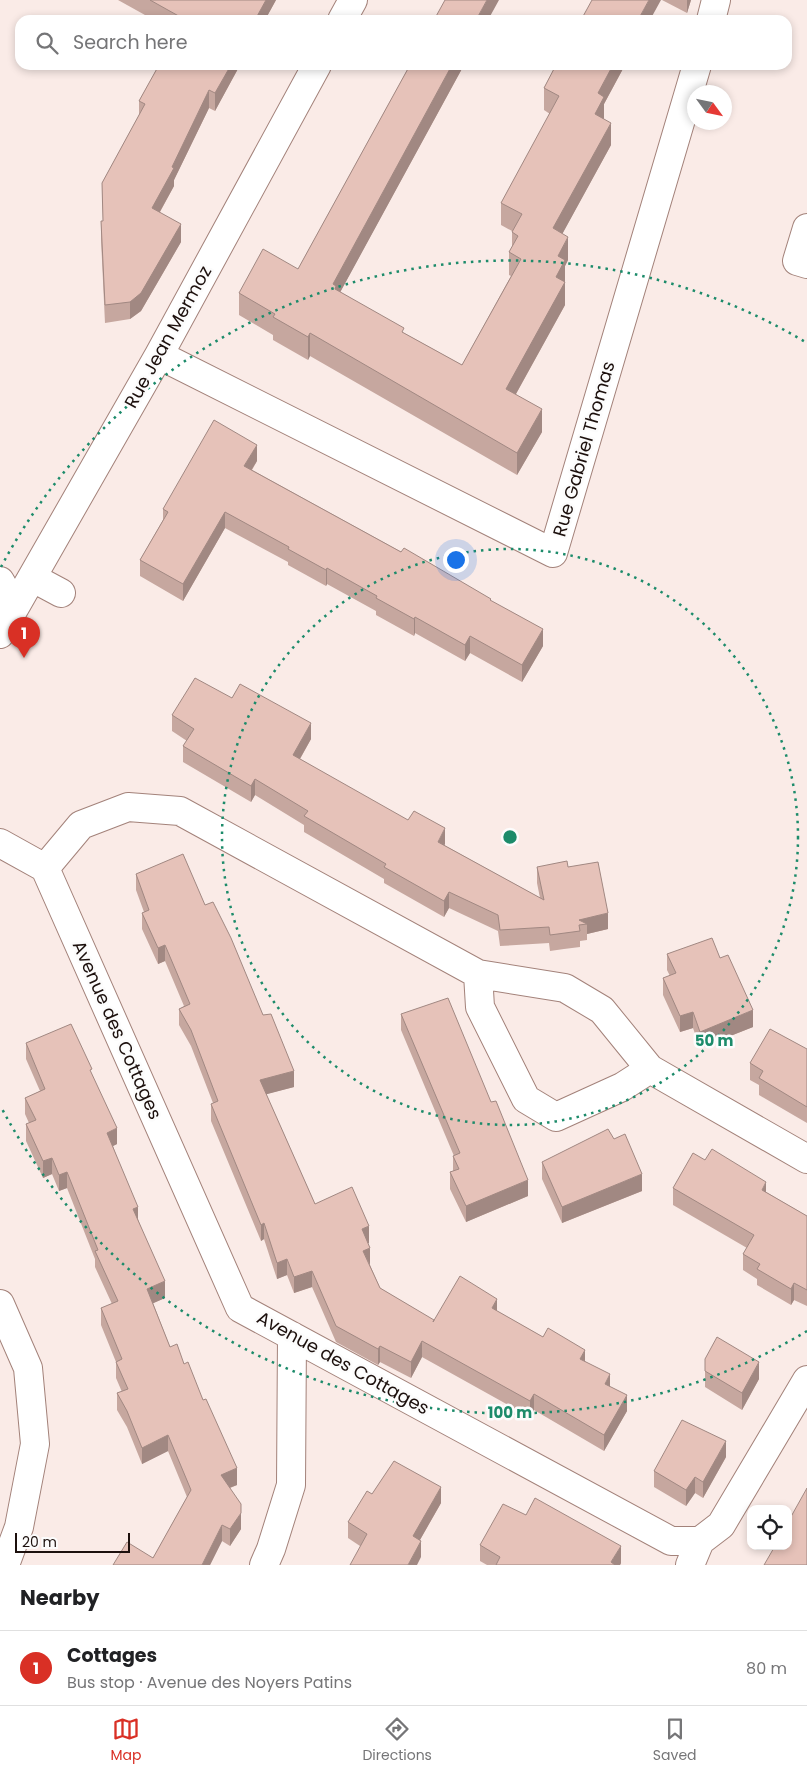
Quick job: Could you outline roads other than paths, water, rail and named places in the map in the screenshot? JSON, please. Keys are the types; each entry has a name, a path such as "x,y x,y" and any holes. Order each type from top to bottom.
{"street":[{"path":"345,15 353,0"},
{"path":"712,15 716,0"},
{"name":"Rue Jean Mermoz","path":"0,634 159,355 314,70"},
{"name":"Rue Gabriel Thomas","path":"159,355 553,553 696,70"},
{"path":"807,228 797,260 807,264"},
{"path":"33,578 61,593"},
{"path":"0,581 15,607"},
{"path":"0,843 45,868 80,825 128,807 180,811 478,974 565,988 602,1010 650,1070 807,1159"},
{"name":"Avenue des Cottages","path":"45,868 240,1308 695,1553 721,1525 807,1380"},
{"path":"478,974 480,1007 526,1099 556,1117 622,1087 650,1070"},
{"path":"0,1304 28,1368 35,1444 18,1526 5,1565"},
{"path":"264,1565 291,1486 292,1336"}],"place":[{"name":"Cottages","path":"24,658"}]}
